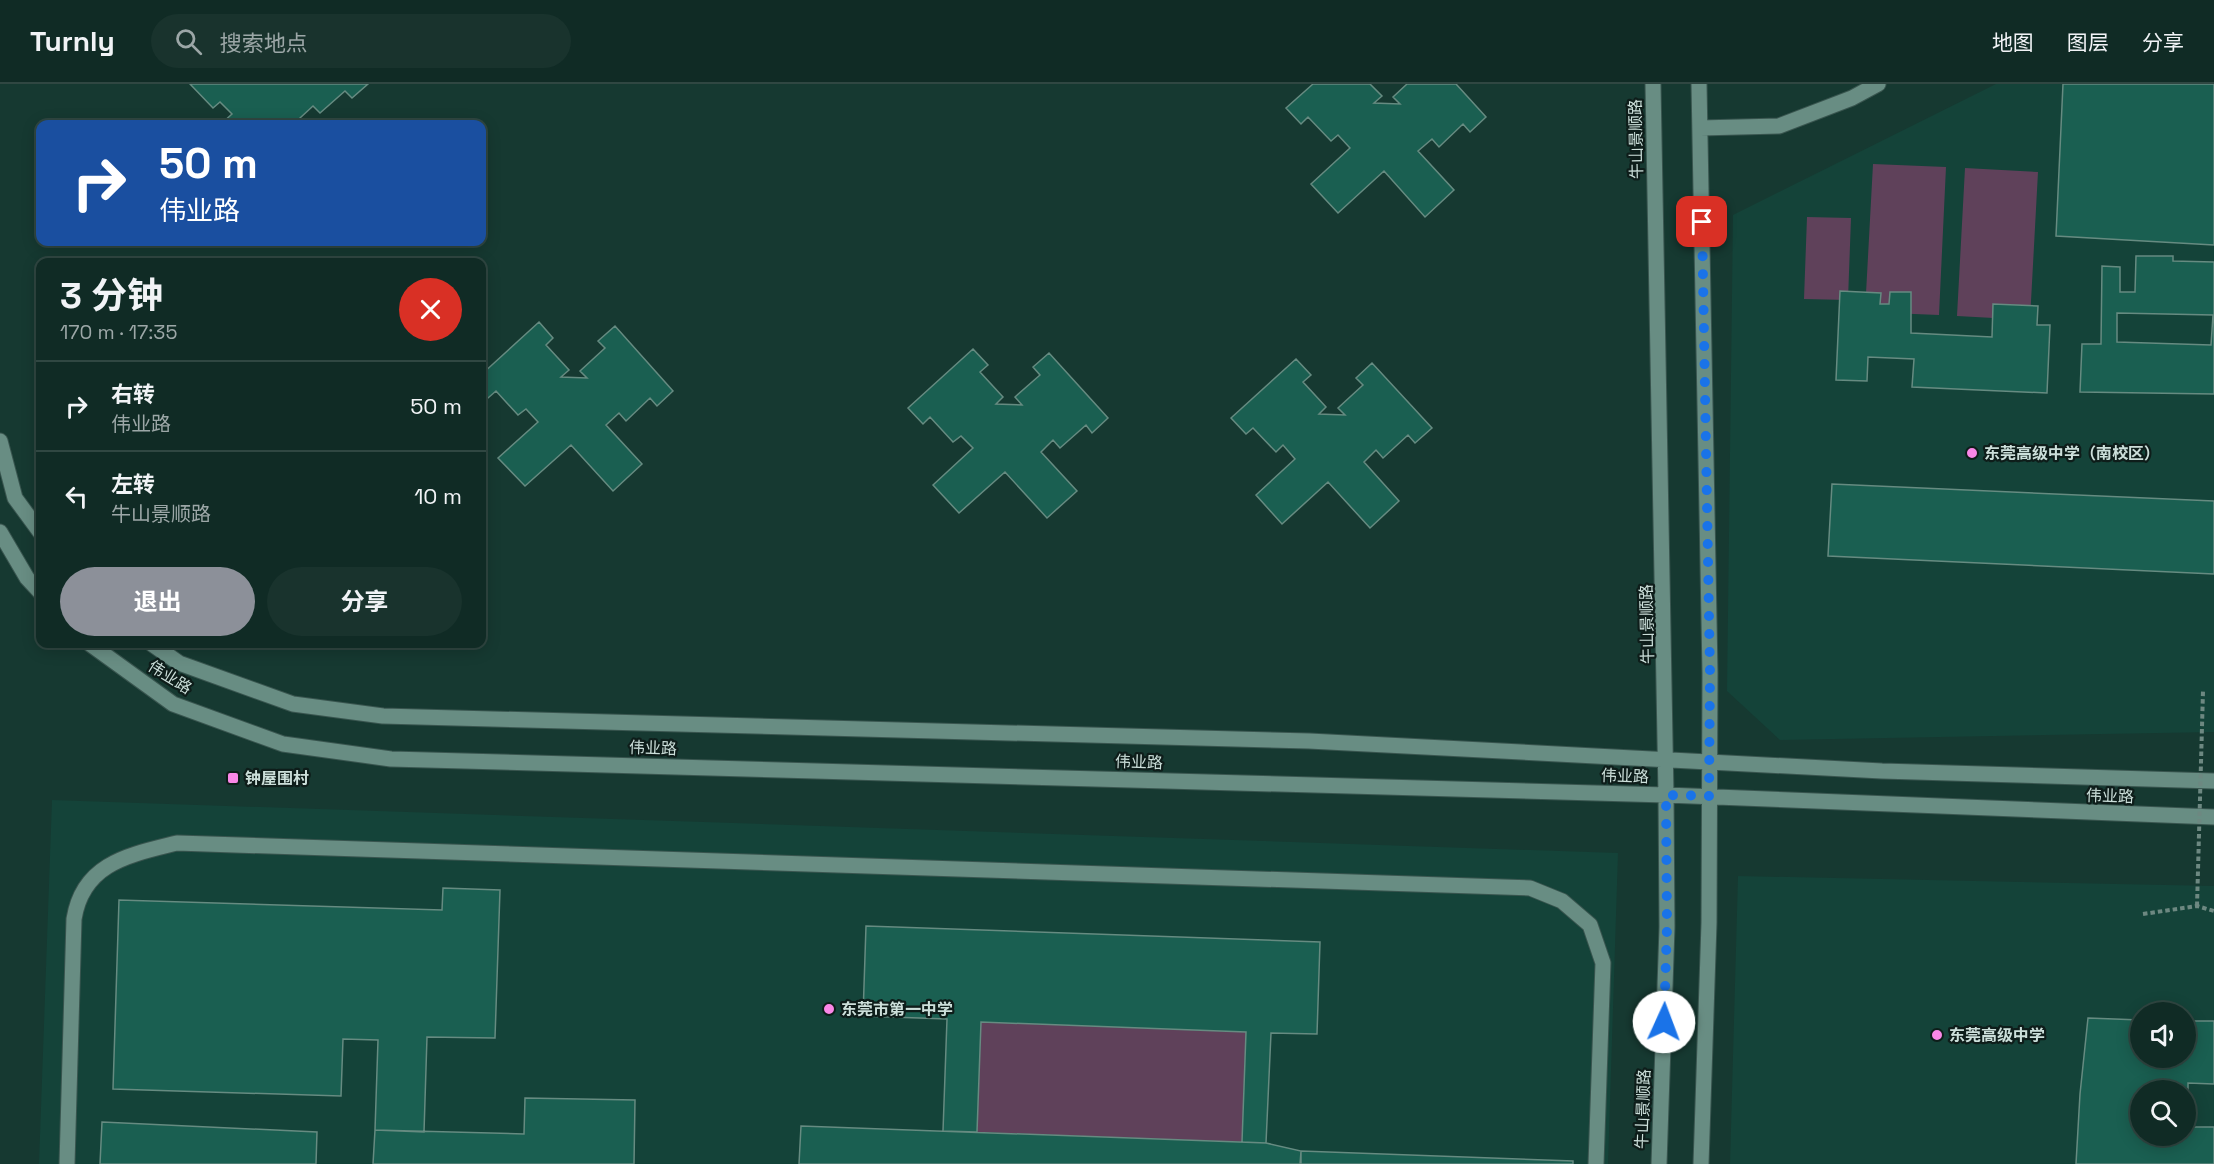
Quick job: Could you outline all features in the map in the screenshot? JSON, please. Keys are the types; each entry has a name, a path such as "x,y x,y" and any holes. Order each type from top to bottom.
{"street":[{"name":"牛山景顺路","path":"1653,84 1667,927 1659,1164"},
{"path":"1699,84 1710,761 1709,923 1701,1164"},
{"path":"1700,128 1779,126 1852,98 1878,84"},
{"path":"0,441 15,498 36,527"},
{"path":"0,532 27,578 36,588"},
{"name":"伟业路","path":"96,648 173,704 283,744 391,759 1709,796 2214,817"},
{"name":"伟业路","path":"158,648 179,663 293,704 383,716 1298,741 1882,771 2214,781"},
{"path":"67,1164 74,919 77,899 98,872 126,856 177,843 1530,888 1562,901 1590,925 1603,963 1596,1164"}],"path":[{"path":"2197,906 2203,691"},
{"path":"2143,915 2197,906 2214,912"}],"shaded area":[{"name":"东莞高级中学（南校区）","path":"1996,84 2214,84 2214,732 1780,740 1727,691 1733,215"},
{"path":"1873,164 1946,167 1939,315 1865,312"},
{"path":"1965,168 2038,172 2030,320 1957,316"},
{"path":"1807,217 1851,218 1848,300 1804,299"},
{"name":"东莞市第一中学","path":"52,800 1618,853 1608,1164 39,1164"},
{"name":"东莞高级中学","path":"1738,876 2214,886 2214,1164 1730,1164"},
{"path":"981,1022 1246,1032 1242,1142 977,1132"}],"building":[{"path":"190,84 368,84 352,98 345,91 320,113 313,106 300,118 302,120 225,120 232,114 220,102 213,108"},
{"path":"1313,84 1370,84 1382,96 1374,103 1400,104 1393,97 1407,84 1456,84 1486,117 1470,132 1463,124 1439,147 1432,139 1418,151 1454,190 1425,217 1384,171 1338,213 1311,184 1350,148 1338,135 1331,141 1308,117 1301,124 1286,108"},
{"path":"2063,84 2214,84 2214,245 2056,236"},
{"path":"2136,256 2173,256 2173,261 2214,262 2214,394 2080,392 2082,344 2101,344 2102,266 2120,267 2120,292 2135,292","holes":["2117,313 2213,315 2211,345 2117,342"]},
{"path":"1840,291 1881,293 1880,304 1889,304 1890,292 1911,292 1911,333 1992,337 1993,304 2038,306 2037,325 2050,325 2047,393 1912,387 1914,359 1868,357 1867,381 1836,380"},
{"path":"539,322 553,338 546,345 569,370 561,377 587,378 580,371 605,348 598,341 615,326 673,391 657,406 650,398 626,421 619,413 606,425 642,464 613,491 571,445 525,486 498,458 538,422 526,409 518,415 496,391 488,398 486,395 486,370"},
{"path":"973,349 988,365 980,372 1003,397 996,404 1022,405 1015,397 1040,375 1033,367 1049,353 1108,418 1092,433 1086,425 1060,448 1053,440 1041,452 1077,491 1047,518 1005,472 959,513 933,485 973,448 961,436 953,442 930,417 923,424 908,408"},
{"path":"1296,359 1311,375 1303,382 1326,407 1319,414 1345,415 1338,408 1363,385 1356,378 1372,363 1432,428 1415,443 1408,435 1383,458 1376,450 1364,462 1399,501 1370,528 1328,482 1282,524 1256,495 1295,459 1283,445 1276,452 1253,428 1246,434 1231,418"},
{"path":"1832,484 2214,501 2214,574 1828,556"},
{"path":"443,888 500,890 495,1038 427,1037 424,1132 375,1130 378,1040 343,1039 341,1096 113,1089 119,900 442,910"},
{"path":"866,926 1320,942 1317,1034 1271,1033 1266,1143 1242,1142 1246,1032 981,1022 977,1132 943,1131 947,1019 863,1016"},
{"path":"2088,1018 2130,1020 2130,1068 2196,1068 2196,1021 2214,1021 2214,1084 2196,1083 2196,1080 2130,1080 2130,1146 2196,1146 2196,1127 2214,1127 2214,1164 2076,1164"},
{"path":"525,1098 635,1100 634,1164 373,1164 375,1130 524,1134"},
{"path":"102,1122 317,1132 316,1164 100,1164"},
{"path":"801,1126 1266,1143 1301,1151 1300,1164 799,1164"},
{"path":"1301,1151 1573,1161 1573,1164 1301,1164"}],"place":[{"name":"东莞高级中学（南校区）","path":"1972,453"},
{"name":"钟屋围村","path":"233,778"},
{"name":"东莞市第一中学","path":"829,1009"},
{"name":"东莞高级中学","path":"1937,1035"}],"route":[{"path":"1664,1022 1667,927 1666,795 1709,796 1710,673 1702,222"}]}
